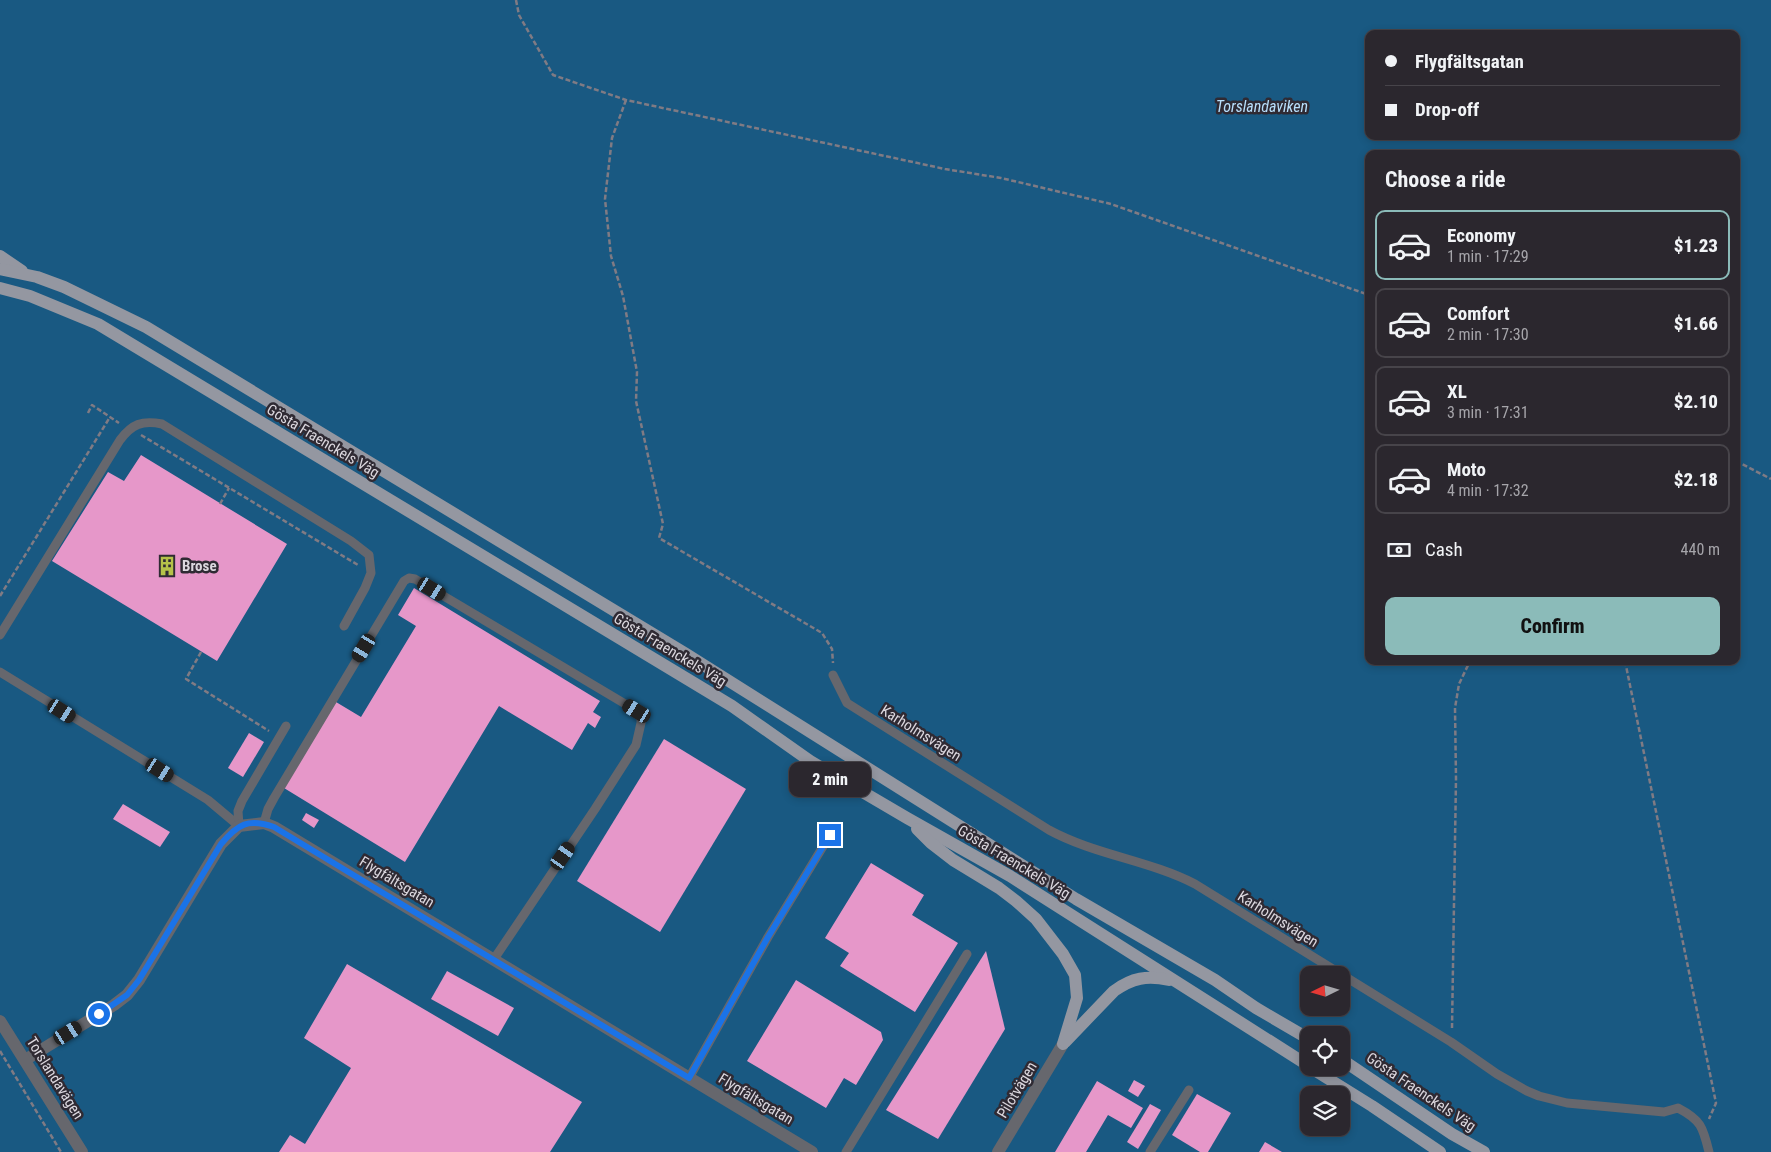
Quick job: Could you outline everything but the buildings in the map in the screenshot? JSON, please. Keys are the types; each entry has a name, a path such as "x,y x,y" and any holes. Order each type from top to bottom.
{"main road":[{"name":"Gösta Fraenckels Väg","path":"0,256 29,275"},
{"name":"Gösta Fraenckels Väg","path":"0,269 29,275 64,287 146,326 686,654 1068,894 1215,980 1256,1008 1300,1034"},
{"name":"Gösta Fraenckels Väg","path":"0,288 30,296 98,324 724,701 810,761 906,818 1010,876 1300,1061"},
{"path":"906,818 931,843 953,860 999,888 1016,901 1036,919 1062,954 1075,975 1077,985 1077,998 1063,1044"},
{"path":"1063,1044 1123,984 1133,979 1144,977 1175,982"},
{"name":"Gösta Fraenckels Väg","path":"1350,1065 1452,1134 1484,1152"},
{"name":"Gösta Fraenckels Väg","path":"1324,1076 1388,1116 1440,1152"}],"street":[{"name":"Flygfältsgatan","path":"239,826 264,824 274,827 812,1152"},
{"path":"24,1060 114,1005 127,995 139,980 221,844 239,826"},
{"name":"Torslandavägen","path":"0,1021 82,1152"},
{"name":"Pilotvägen","path":"998,1152 1063,1044"}],"lane":[{"path":"0,635 128,428 148,421 162,424 351,541 369,555 371,573 344,626"},
{"path":"264,824 268,808 404,581 409,578 415,579 641,715 636,745 596,809 494,960"},
{"path":"0,672 208,800 239,826"},
{"name":"Karholmsvägen","path":"833,675 848,703 1049,830 1077,844 1160,868 1195,884 1451,1042 1516,1086 1539,1096 1567,1103 1664,1112 1678,1108 1695,1117 1704,1132 1710,1152"},
{"path":"239,826 238,811 242,800 286,726"},
{"path":"689,1078 768,937 830,835"},
{"path":"846,1152 967,954"},
{"path":"1150,1152 1188,1090"}],"path":[{"path":"516,0 520,15 553,75 626,100 945,169 1001,178 1111,204 1365,294"},
{"path":"626,100 612,138 605,199 611,256 623,296 637,372 636,401 663,524 659,538 822,633 832,650 833,675"},
{"path":"88,413 92,406 371,573"},
{"path":"0,596 110,417"},
{"path":"1740,463 1771,479"},
{"path":"220,504 229,488"},
{"path":"201,652 186,679 279,737"},
{"path":"1451,1042 1453,1018 1456,779 1455,708 1459,684 1468,665"},
{"path":"1626,665 1716,1103 1704,1132"},
{"path":"0,1051 61,1152"}],"water":[{"name":"Torslandaviken","path":"0,0 1771,0 1771,1152 0,1152"}],"place":[{"name":"Brose","path":"167,566"}],"route":[{"path":"99,1014 127,995 139,980 221,844 229,834 239,826 264,824 274,827 689,1078 768,937 830,835"}]}
